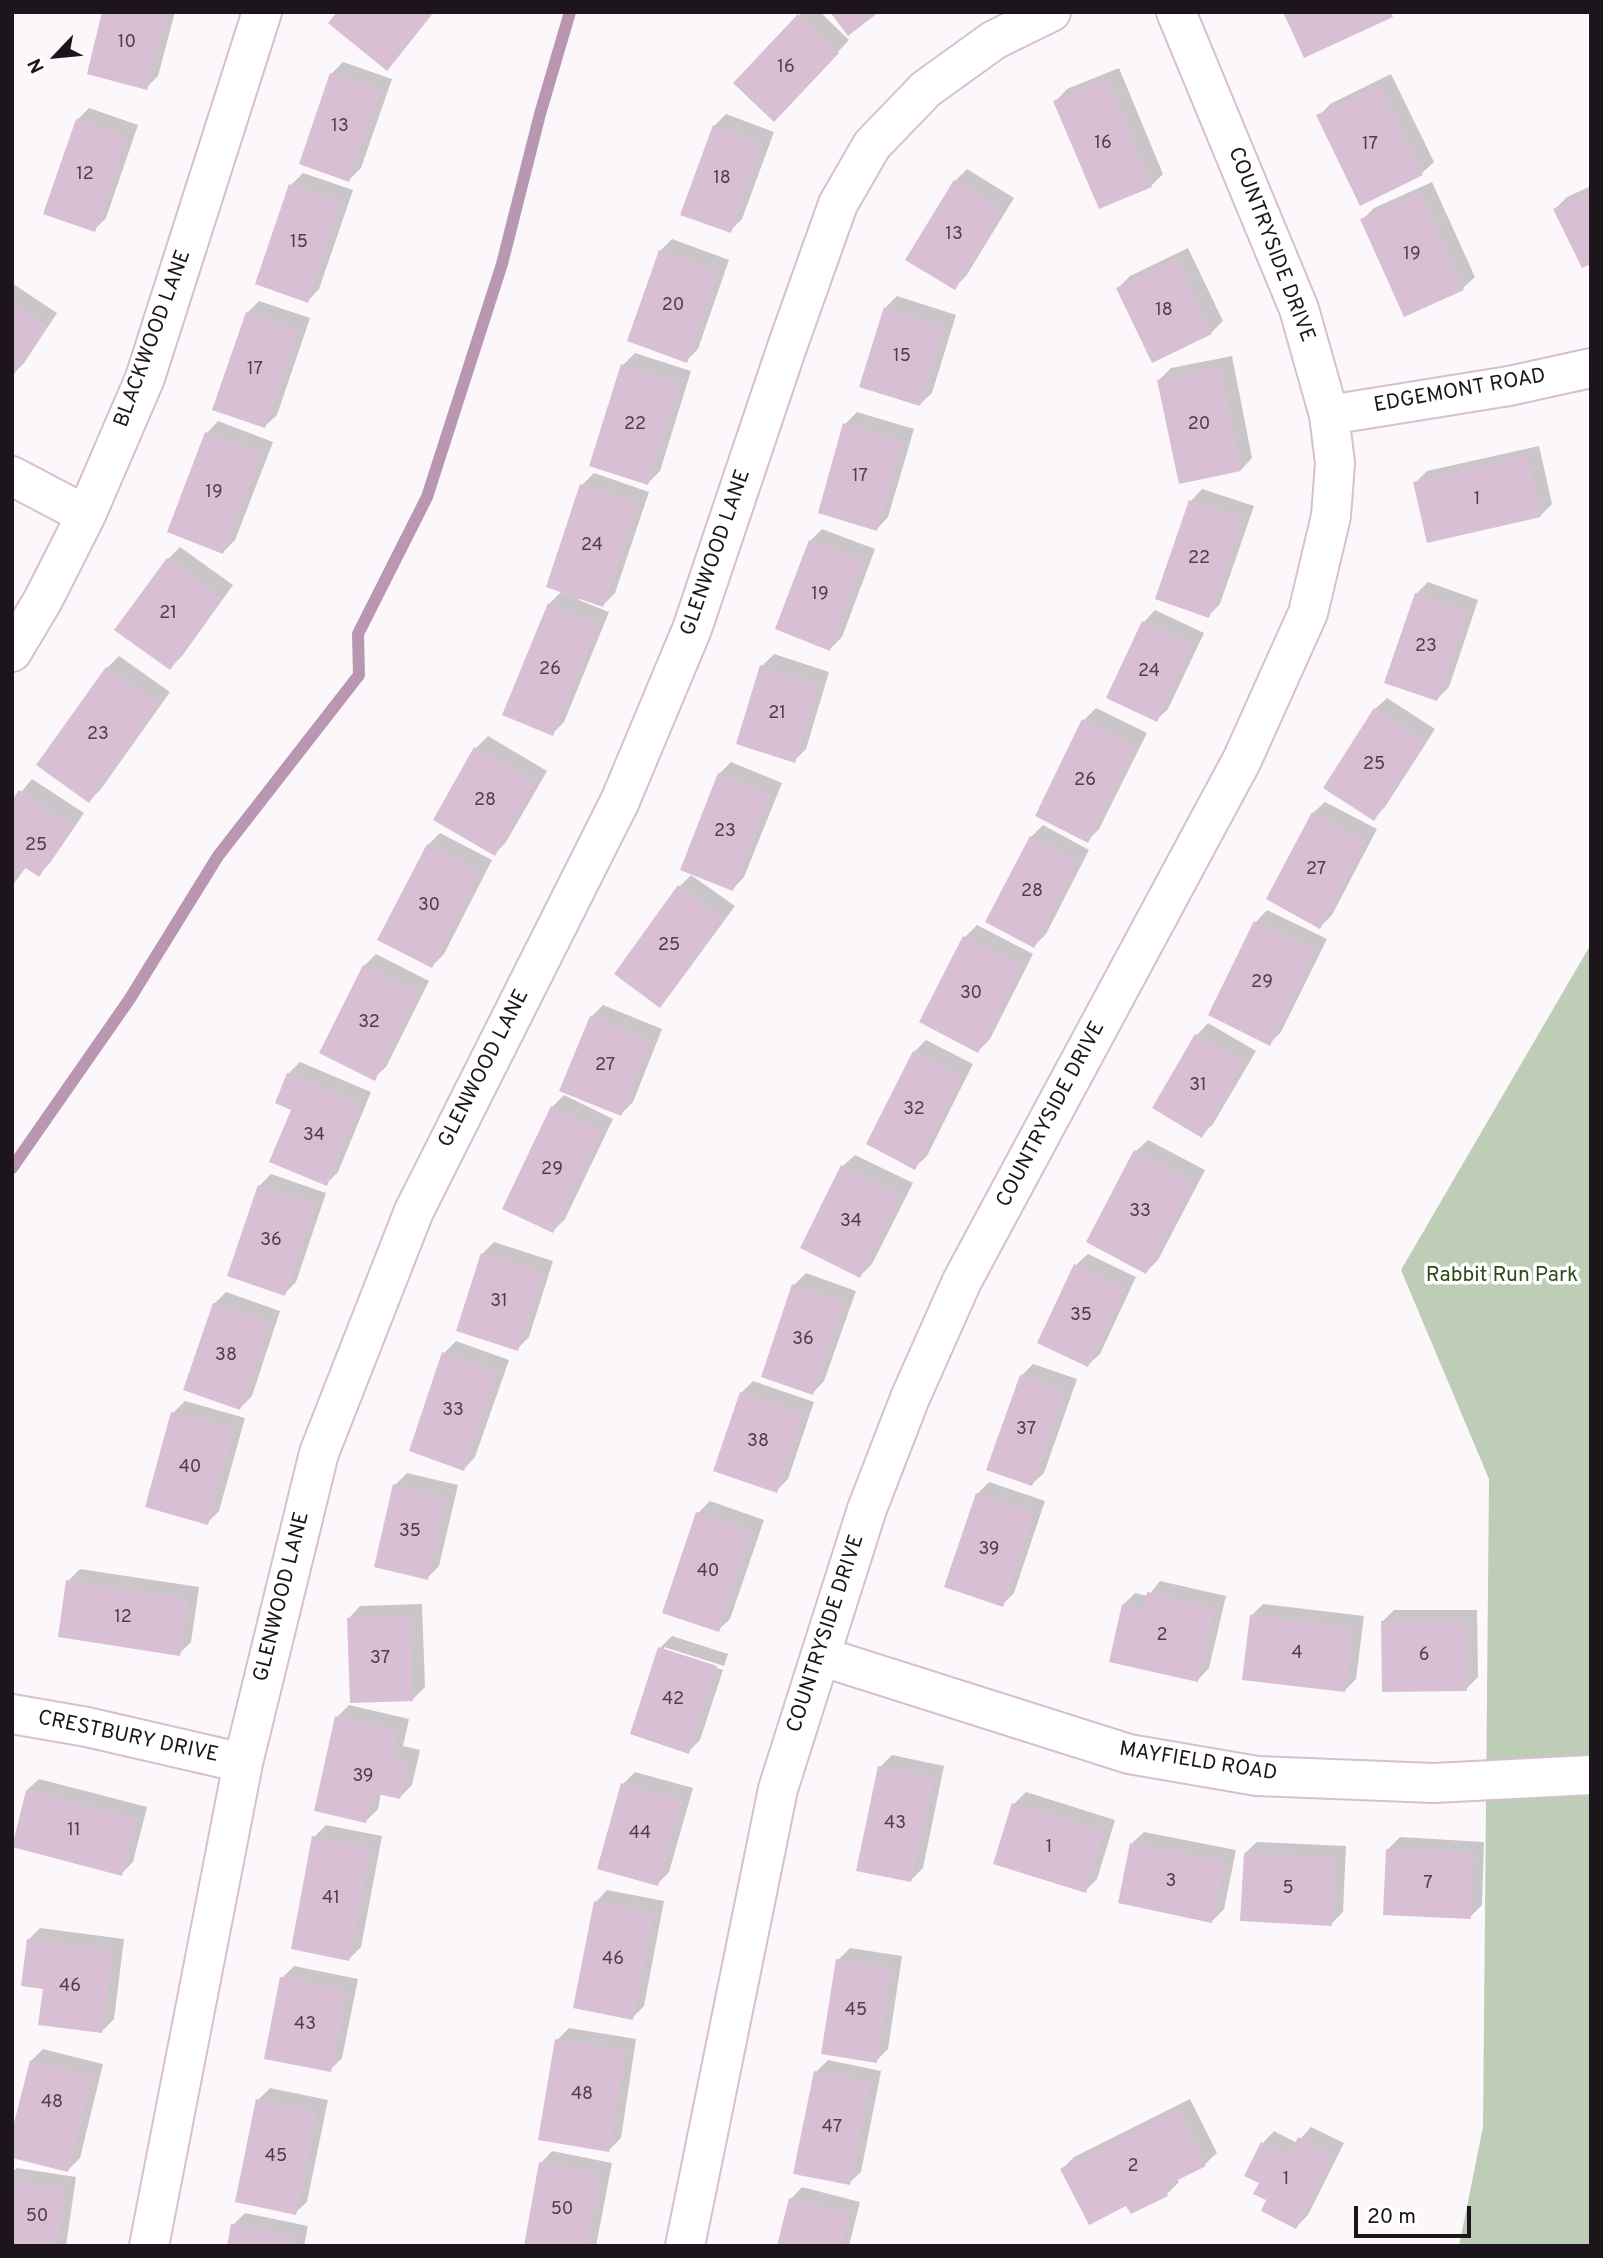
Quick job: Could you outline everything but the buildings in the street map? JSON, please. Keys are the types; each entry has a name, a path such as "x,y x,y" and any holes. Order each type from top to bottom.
{"street":[{"name":"BLACKWOOD LANE","path":"12,652 43,600 86,514 145,378 262,12"},
{"name":"GLENWOOD LANE","path":"149,2246 243,1763 319,1453 414,1211 620,802 682,654 838,204 872,145 926,89 994,40 1051,12"},
{"name":"COUNTRYSIDE DRIVE","path":"685,2246 778,1789 867,1509 910,1398 962,1281 1242,760 1308,613 1331,516 1335,463 1329,415 1299,309 1176,12"},
{"name":"EDGEMONT ROAD","path":"1329,415 1509,386 1591,368"},
{"path":"12,476 86,514"},
{"name":"MAYFIELD ROAD","path":"820,1656 1129,1754 1257,1776 1434,1783 1591,1775"},
{"name":"CRESTBURY DRIVE","path":"12,1714 87,1727 243,1763"}],"green space":[{"name":"Rabbit Run Park","path":"1591,944 1591,2246 1459,2246 1483,2127 1489,1479 1401,1270"}],"waterway":[{"path":"12,1168 129,1000 218,856 359,675 358,634 427,497 502,264 540,114 570,12"}]}
